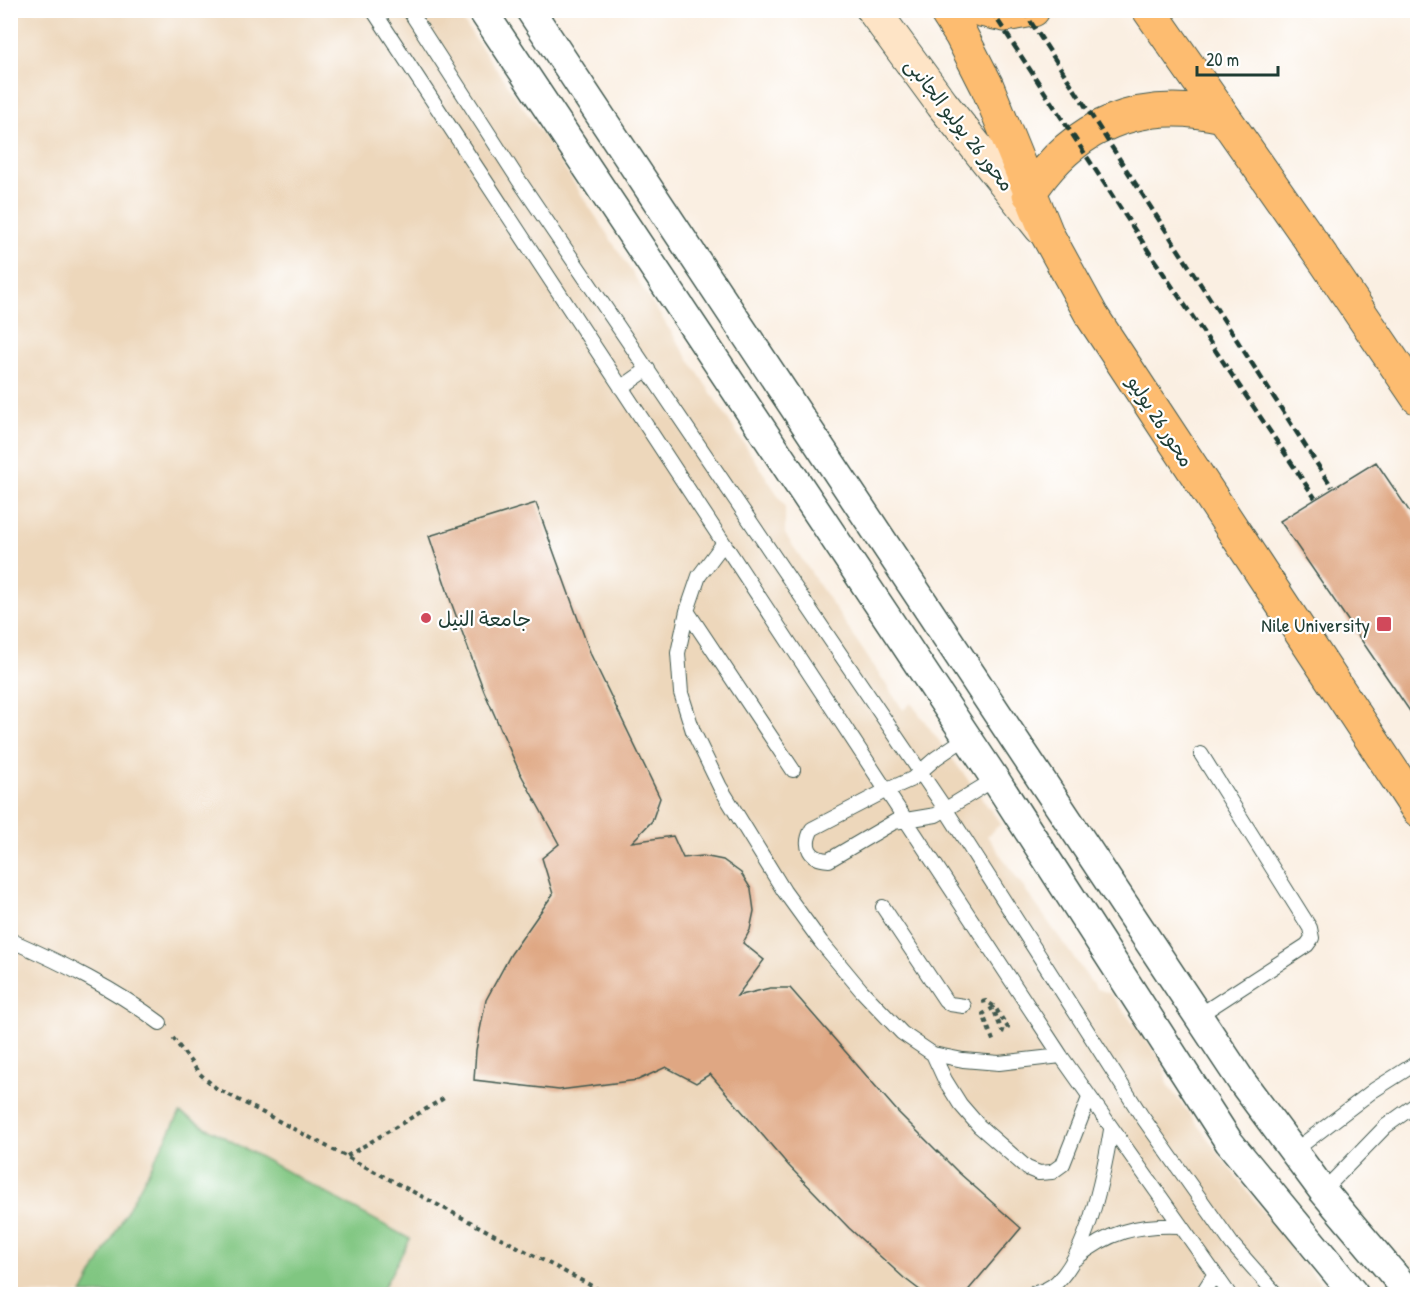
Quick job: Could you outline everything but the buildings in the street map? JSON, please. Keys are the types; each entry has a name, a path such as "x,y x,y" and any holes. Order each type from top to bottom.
{"highway":[{"name":"محور 26 يوليو","path":"945,10 961,35 987,86 1048,236 1092,316 1418,810"},
{"path":"981,10 1005,15 1033,10"},
{"path":"1149,10 1418,398"},
{"path":"1029,194 1041,175 1073,143 1112,121 1133,113 1155,110 1190,110 1223,116"}],"main road":[{"name":"محور 26 يوليو الجانبى","path":"873,10 942,104 1048,236"}],"street":[{"path":"483,10 995,779 1229,1142 1354,1294"},
{"path":"530,10 1242,1082 1323,1191 1410,1294"},
{"path":"967,737 999,717"},
{"path":"995,779 1027,758"}],"lane":[{"path":"373,10 1061,1056 1229,1294"},
{"path":"409,10 519,179 946,810 1140,1115 1232,1244 1276,1294"},
{"path":"621,388 648,369"},
{"path":"723,544 699,576 687,610 678,653 681,693 693,731 720,787 784,891 821,942 861,990 902,1033 933,1053 963,1060 999,1063 1061,1056"},
{"path":"687,610 793,770"},
{"path":"967,737 904,784 885,791 812,829 808,837 808,846 812,855 820,860 829,860 884,826 904,819 926,818 946,810 995,779"},
{"path":"1198,1016 1307,945 1312,938 1310,928 1201,754"},
{"path":"883,907 945,1000 950,1004 964,1006"},
{"path":"10,940 47,956 141,1008 160,1023"},
{"path":"933,1053 950,1088 979,1126 1027,1168 1039,1173 1052,1172 1063,1164 1089,1098"},
{"path":"1293,1151 1374,1090 1418,1062"},
{"path":"1323,1191 1386,1126 1418,1103"},
{"path":"1073,1260 1097,1197 1112,1130"},
{"path":"1032,1294 1045,1291 1057,1281 1073,1260 1091,1246 1112,1235 1134,1228 1156,1225 1180,1226"},
{"path":"1202,1294 1214,1275"}],"path":[{"path":"964,1006 986,1001 995,1007 1008,1028 1005,1032 1002,1031 993,1008 983,1014 993,1040"},
{"path":"160,1023 199,1073 216,1088 607,1294"},
{"path":"346,1157 446,1097"}],"shaded area":[{"name":"جامعة النيل","path":"10,11 456,11 547,142 785,506 785,534 903,710 911,703 1001,824 987,836 1096,989 1110,993 1164,1063 1167,1084 1253,1199 1329,1294 11,1294"}],"green space":[{"path":"180,1113 410,1239 380,1294 82,1294"}],"railway":[{"path":"991,10 1155,261 1315,498"},
{"path":"1023,10 1332,487"}],"place":[{"name":"جامعة النيل","path":"426,618"},
{"name":"Nile University","path":"1384,624"}]}
